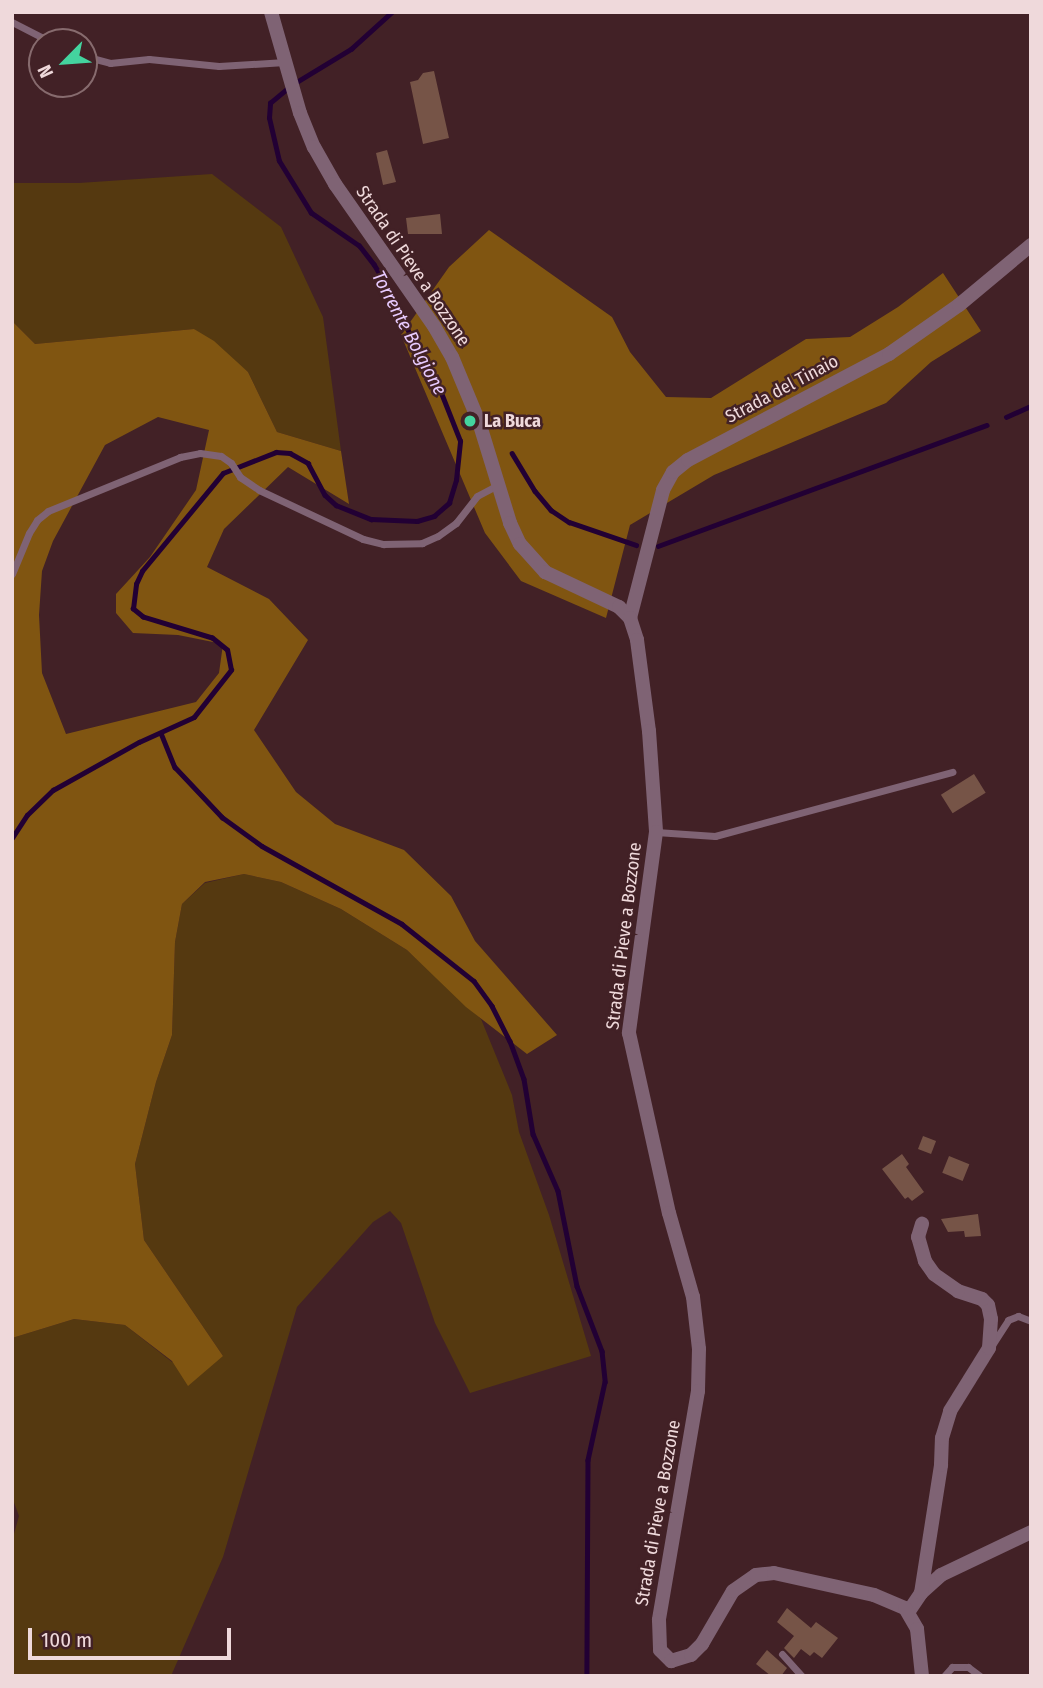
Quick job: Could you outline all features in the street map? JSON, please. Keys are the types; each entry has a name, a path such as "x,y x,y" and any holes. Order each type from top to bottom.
{"street":[{"name":"Strada di Pieve a Bozzone","path":"271,12 308,134 335,184 434,326 452,357 476,415 517,538 534,562 554,577 615,603 630,618 637,640 649,731 656,832 629,1027 645,1108 693,1297 699,1349 698,1391 659,1620 659,1648 671,1661 682,1660 694,1653 733,1591 745,1580 762,1573 796,1577 874,1595 909,1611"},
{"name":"Strada del Tinaio","path":"630,618 663,490 673,472 688,460 889,354 958,304 1031,245"},
{"path":"921,1593 941,1465 942,1438 950,1411 989,1348 991,1319 988,1305 982,1299 943,1284 934,1274 925,1261 918,1237 922,1224"},
{"path":"922,1676 917,1629 909,1611 921,1593 941,1575 1031,1532"}],"lane":[{"path":"12,22 28,30"},
{"path":"98,60 110,62 149,60 219,66 285,62"},
{"path":"12,574 37,520 62,504 180,457 200,453 221,456 231,463 249,485 363,539 404,546 438,536 456,523 477,496 498,485"},
{"path":"656,832 715,836 953,772"},
{"path":"989,1348 1004,1330 1008,1320 1018,1316 1031,1321"},
{"path":"782,1654 802,1676"},
{"path":"944,1676 952,1667 968,1667 981,1676"}],"shaded area":[{"path":"212,174 281,227 323,317 341,451 277,432 248,372 194,329 35,344 12,321 12,183 79,183"},
{"path":"489,230 612,317 630,352 666,397 711,398 806,339 850,337 898,307 943,273 981,331 931,362 886,403 714,475 630,525 606,618 521,581 485,533 401,335 449,267"},
{"path":"12,321 35,344 194,329 214,341 248,372 277,432 341,451 349,504 288,467 224,529 207,567 269,599 308,640 254,730 296,792 335,824 404,850 451,896 475,941 557,1035 527,1054 466,1007 407,950 341,909 281,882 244,874 205,882 182,904 175,942 172,1035 156,1082 135,1164 144,1240 223,1356 188,1386 172,1361 125,1325 74,1319 12,1338","holes":["158,417 209,430 196,490 150,557 116,594 116,613 133,633 178,635 223,644 219,673 196,702 66,734 42,673 39,615 42,571 53,541 105,445"]},
{"path":"244,874 281,882 341,909 407,950 481,1019 512,1095 519,1132 549,1215 591,1356 470,1393 435,1323 401,1223 390,1211 373,1222 297,1307 223,1557 171,1676 12,1676 12,1541 19,1516 12,1497 12,1338 74,1319 125,1325 172,1362 223,1356 144,1240 135,1164 156,1082 172,1035 175,942 182,904 205,883"}],"building":[{"path":"434,71 449,138 423,144 410,82 418,80 423,73"},
{"path":"387,150 396,182 383,185 376,153"},
{"path":"440,214 442,234 408,234 406,218"},
{"path":"974,774 986,793 953,813 941,795"},
{"path":"923,1136 936,1141 931,1154 918,1149"},
{"path":"902,1154 909,1164 906,1167 924,1192 912,1201 908,1197 905,1199 882,1169"},
{"path":"949,1156 969,1164 963,1181 942,1173"},
{"path":"978,1214 981,1236 965,1237 964,1231 948,1232 941,1219"},
{"path":"787,1608 811,1628 816,1622 838,1638 822,1658 814,1652 810,1656 801,1649 794,1658 784,1648 794,1636 777,1622"},
{"path":"767,1650 787,1668 781,1676 771,1676 756,1664"}],"waterway":[{"name":"Torrente Bolgione","path":"295,83 351,49 392,12"},
{"name":"Torrente Bolgione","path":"12,838 27,815 53,790 139,742 194,717 231,670 227,650 212,638 143,617 133,609 136,584 142,571 223,473 276,452 290,453 308,463 325,495 336,505 371,519 417,521 434,516 449,503 456,480 460,441 435,378 421,360 392,295 374,265 359,246 311,213 279,161 269,118 270,103 288,88"},
{"path":"1006,417 1031,406"},
{"path":"658,546 986,425"},
{"path":"512,453 535,491 551,510 569,522 636,545"},
{"path":"161,733 175,767 222,817 262,846 402,924 474,981 492,1006 510,1041 524,1079 533,1134 558,1191 577,1286 602,1351 605,1382 588,1460 587,1676"}],"place":[{"name":"La Buca","path":"470,421"}]}
